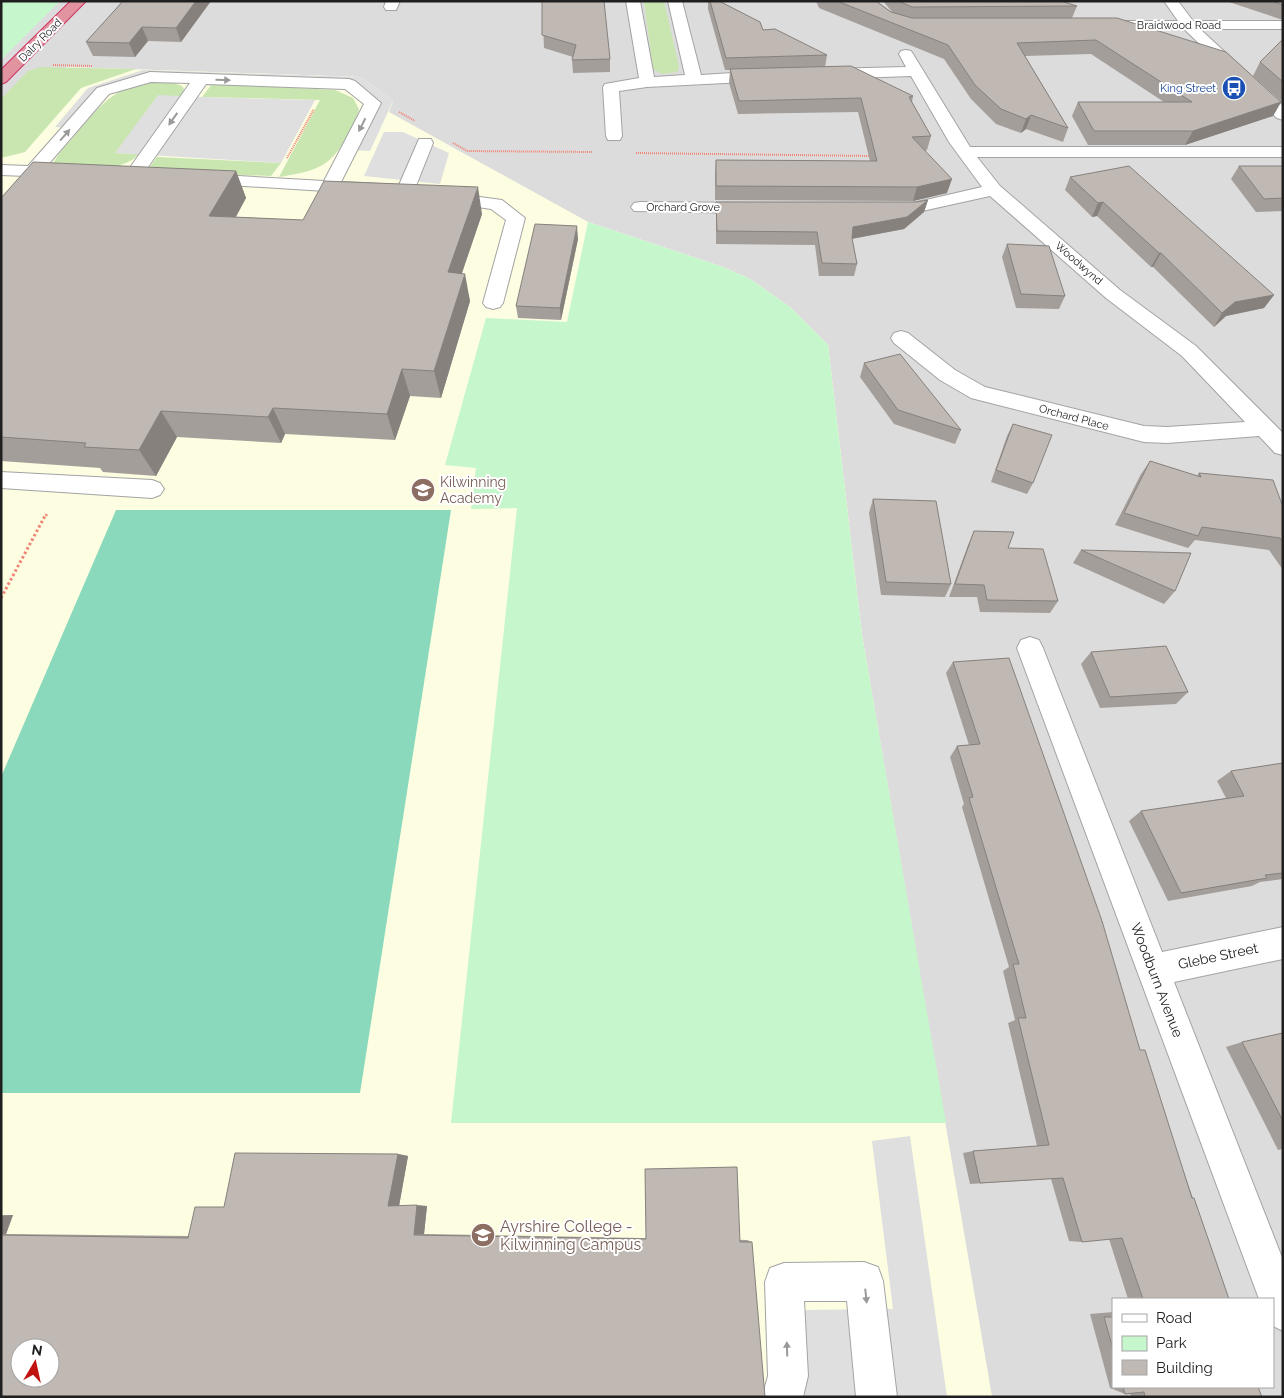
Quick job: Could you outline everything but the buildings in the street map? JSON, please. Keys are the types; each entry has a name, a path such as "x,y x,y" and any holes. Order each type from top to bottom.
{"highway":[{"name":"Dalry Road","path":"1,79 79,1"}],"street":[{"path":"633,1 647,82"},
{"path":"676,1 694,79"},
{"path":"1171,1 1189,25 1283,114"},
{"name":"Braidwood Road","path":"1091,26 1283,25"},
{"name":"Woodwynd","path":"902,46 965,152 994,190 1113,294 1189,351 1283,446"},
{"path":"810,75 916,71"},
{"path":"614,136 611,86 694,79 781,76"},
{"path":"33,171 103,91 150,77 349,84 372,103 331,185"},
{"path":"133,176 201,79"},
{"path":"404,191 425,143"},
{"path":"965,152 1283,152"},
{"path":"1,170 64,173"},
{"path":"113,175 152,177"},
{"path":"189,179 331,185 404,191 496,204 516,218 493,303"},
{"path":"874,208 914,208 994,190"},
{"name":"Orchard Grove","path":"640,207 767,208"},
{"name":"Orchard Place","path":"901,338 944,375 959,385 979,393 1122,430 1167,435 1266,428"},
{"path":"1,480 152,489"},
{"name":"Woodburn Avenue","path":"1030,648 1283,1311"},
{"name":"Glebe Street","path":"1153,970 1283,943"},
{"path":"782,1397 788,1376 784,1282 864,1281 876,1397"}],"path":[{"path":"16,64 96,66"},
{"path":"273,183 314,108"},
{"path":"394,109 418,123"},
{"path":"451,142 467,151 596,152"},
{"path":"635,153 873,156"},
{"path":"1,598 62,484"}],"shaded area":[{"path":"60,1 1283,1 1283,1397 992,1397 862,635 828,345 790,307 750,279 723,267 588,222 388,112 361,77 67,67 1,142 1,60"},
{"name":"Kilwinning Academy","path":"67,67 361,77 393,101 389,112 588,222 723,267 750,279 790,307 828,345 862,635 992,1397 1,1397 1,142"},
{"path":"143,70 361,77 393,101 370,151 349,150 372,103 349,84 150,77 103,91 71,128 55,127 88,88"},
{"path":"158,95 315,100 281,163 115,153"},
{"path":"384,132 403,132 449,153 440,184 364,176"},
{"path":"910,1136 947,1397 805,1397 801,1310 893,1309 872,1141"}],"green space":[{"path":"1,1 60,1 1,60"},
{"path":"644,1 664,1 679,67 677,72 662,74 653,69"},
{"path":"41,67 136,69 81,88 25,152 1,158 1,99 28,71"},
{"path":"154,82 171,82 182,86 184,89 181,96 115,153 139,154 131,161 121,165 99,168 53,164 96,111 116,94 139,85"},
{"path":"212,84 335,90 353,98 359,109 355,122 342,145 328,161 303,173 279,177 320,100 202,97"},
{"path":"157,157 281,163 271,176 147,171"},
{"path":"588,222 723,267 750,279 790,307 828,345 862,635 946,1123 451,1123 517,508 471,509 476,468 445,465 486,318 567,322"},
{"path":"116,510 451,510 360,1093 1,1093 1,777"}],"place":[{"name":"King Street","path":"1234,88"},
{"name":"Kilwinning Academy","path":"423,490"},
{"name":"Ayrshire College - Kilwinning Campus","path":"483,1235"}]}
